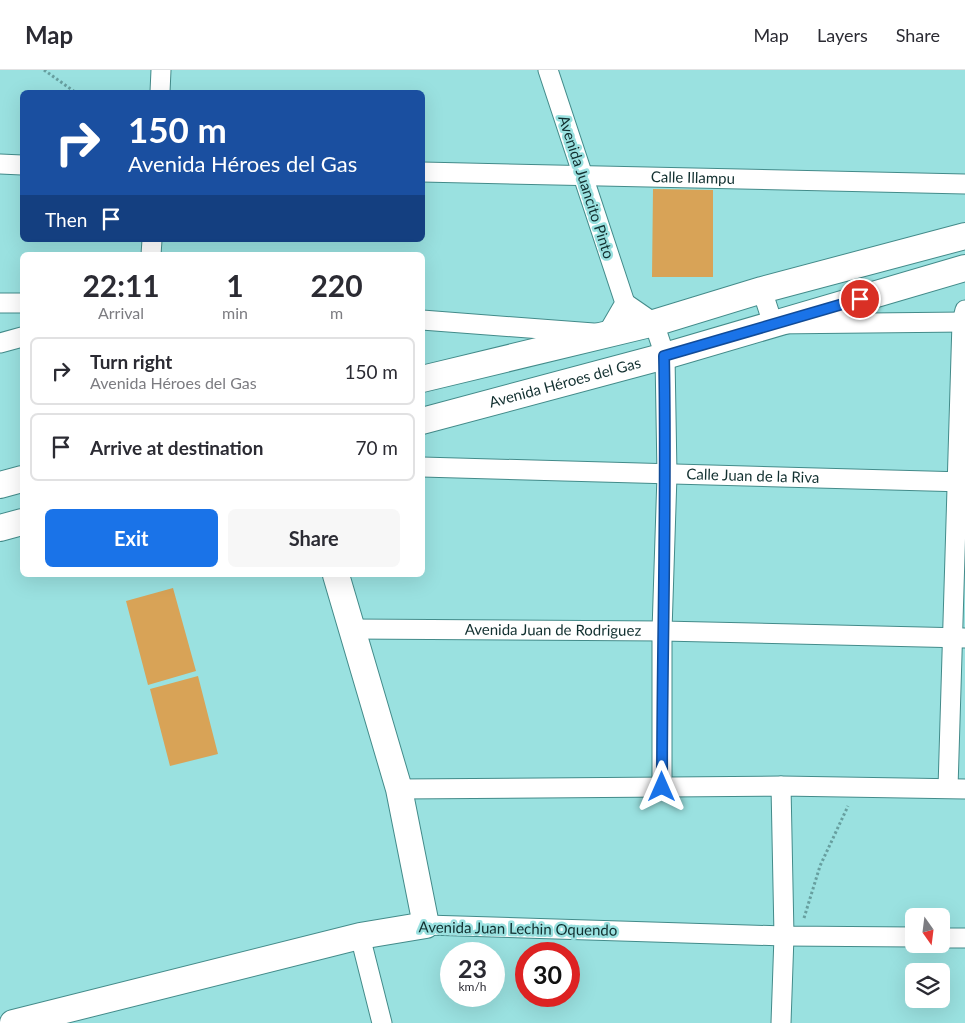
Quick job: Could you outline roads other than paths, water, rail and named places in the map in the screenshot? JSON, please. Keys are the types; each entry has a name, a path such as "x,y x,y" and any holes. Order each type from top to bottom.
{"street":[{"path":"160,90 161,70"},
{"name":"Avenida Juancito Pinto","path":"548,70 581,175 625,303"},
{"path":"0,164 20,164"},
{"name":"Calle Illampu","path":"425,172 965,184"},
{"path":"425,378 654,323 762,290 965,236"},
{"name":"Avenida Héroes del Gas","path":"425,420 664,356 965,268"},
{"path":"399,790 781,786 957,789 964,318 772,324 762,290"},
{"path":"0,303 20,303"},
{"path":"607,334 625,303 654,323 664,356 667,475 662,632 662,787"},
{"path":"425,320 607,334"},
{"path":"0,343 20,338"},
{"name":"Calle Juan de la Riva","path":"425,467 961,482"},
{"path":"0,485 20,480"},
{"path":"0,528 20,523"},
{"path":"337,577 399,790 426,925"},
{"name":"Avenida Juan de Rodriguez","path":"351,628 959,638"},
{"path":"781,786 784,936 781,1023"},
{"name":"Avenida Juan Lechin Oquendo","path":"13,1023 360,936 426,925 905,938"},
{"path":"360,936 382,1023"},
{"path":"950,938 965,938"}]}
